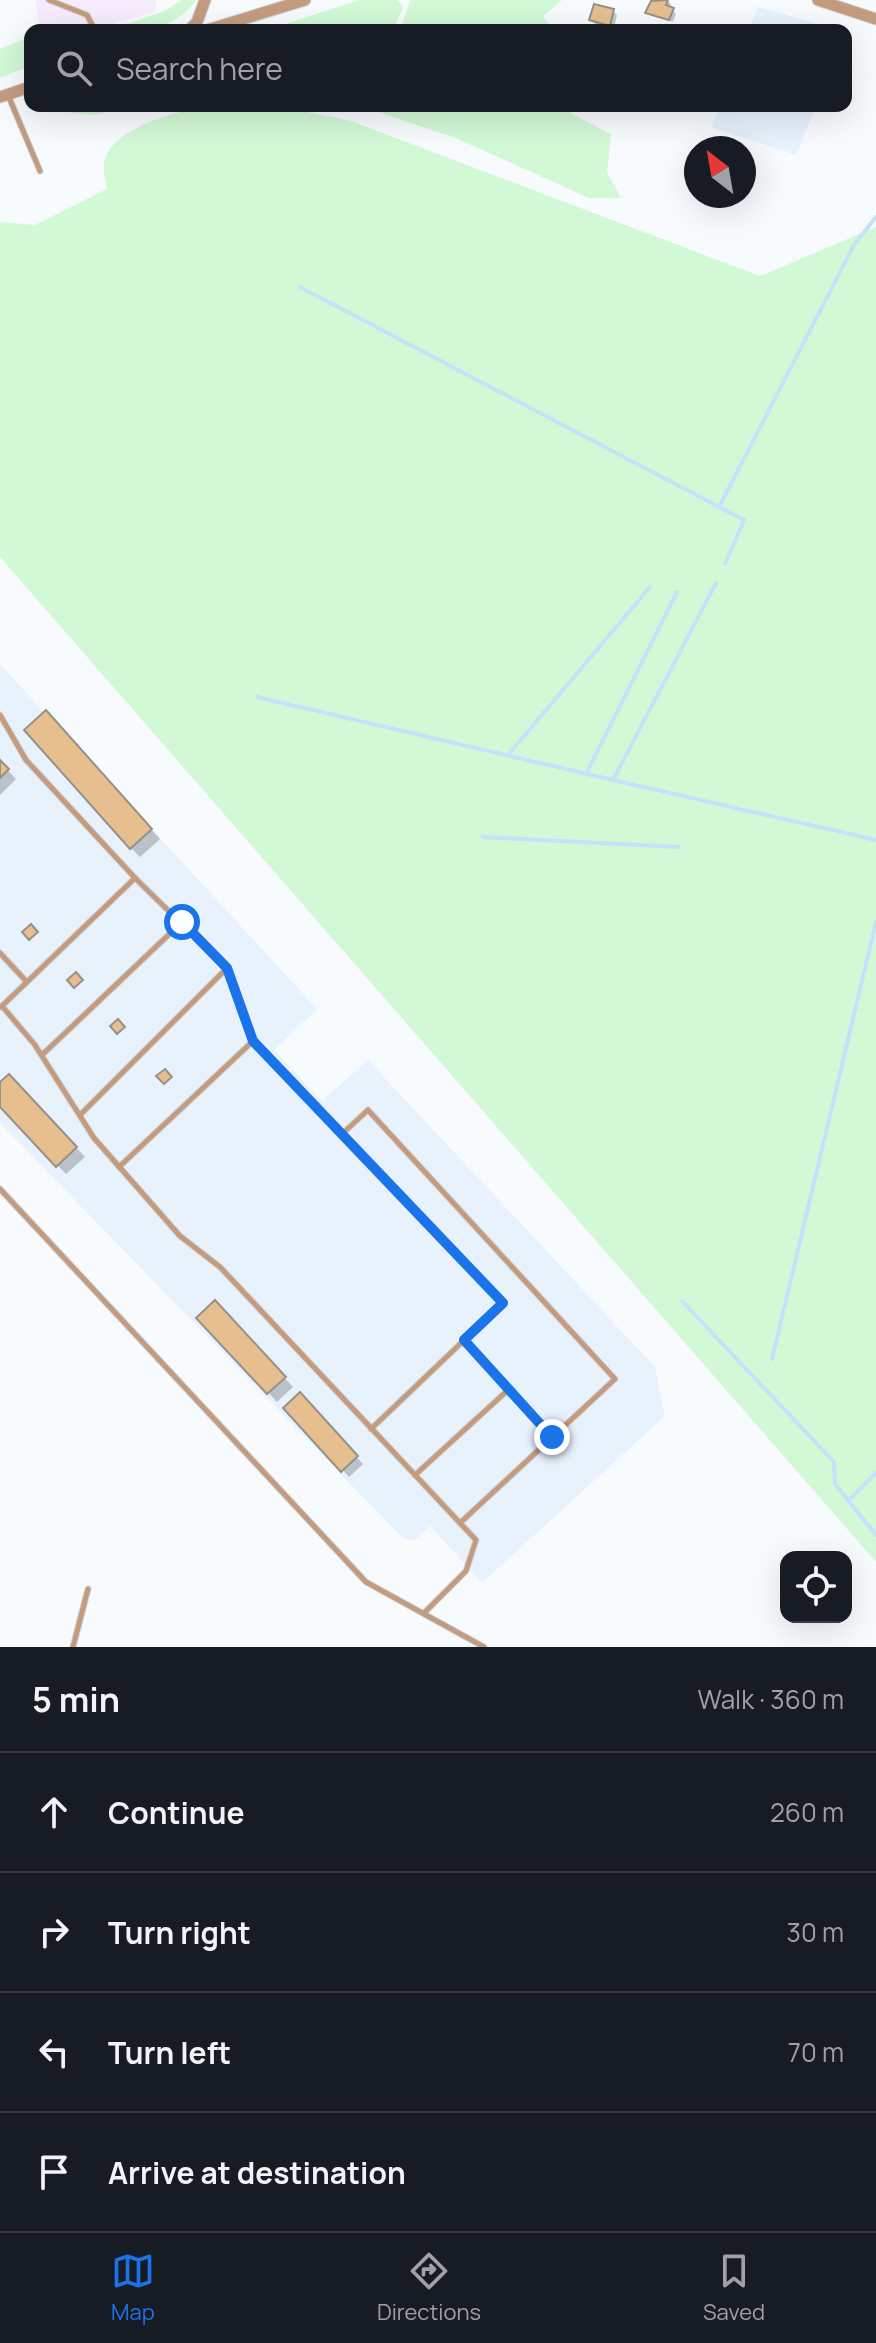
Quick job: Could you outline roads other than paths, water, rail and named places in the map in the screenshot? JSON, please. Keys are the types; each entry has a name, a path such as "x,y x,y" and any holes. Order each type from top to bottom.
{"street":[{"path":"195,24 205,0"},
{"path":"227,24 305,0"},
{"path":"818,0 876,19"},
{"path":"4,96 24,89"}],"lane":[{"path":"49,0 87,15 92,24"},
{"path":"4,96 40,171"},
{"path":"0,715 26,760 135,878 227,968 253,1041 503,1303 371,1429"},
{"path":"135,878 1,1007 42,1055 94,1138 180,1236 220,1267 476,1540 466,1571 424,1613"},
{"path":"42,1055 182,922"},
{"path":"0,953 27,982"},
{"path":"80,1115 227,968"},
{"path":"119,1167 253,1041"},
{"path":"342,1134 368,1110 615,1379 460,1523"},
{"path":"0,1189 366,1582 484,1647"},
{"path":"464,1340 552,1437"},
{"path":"415,1475 509,1389"},
{"path":"73,1647 88,1589"}],"waterway":[{"path":"719,507 854,245 876,217"},
{"path":"300,287 744,520 725,564"},
{"path":"716,583 613,780 876,840"},
{"path":"508,755 650,587"},
{"path":"586,774 677,592"},
{"path":"257,697 613,780"},
{"path":"483,837 679,847"},
{"path":"772,1359 876,922"},
{"path":"682,1301 834,1462 835,1484 876,1535"},
{"path":"848,1501 876,1473"}]}
